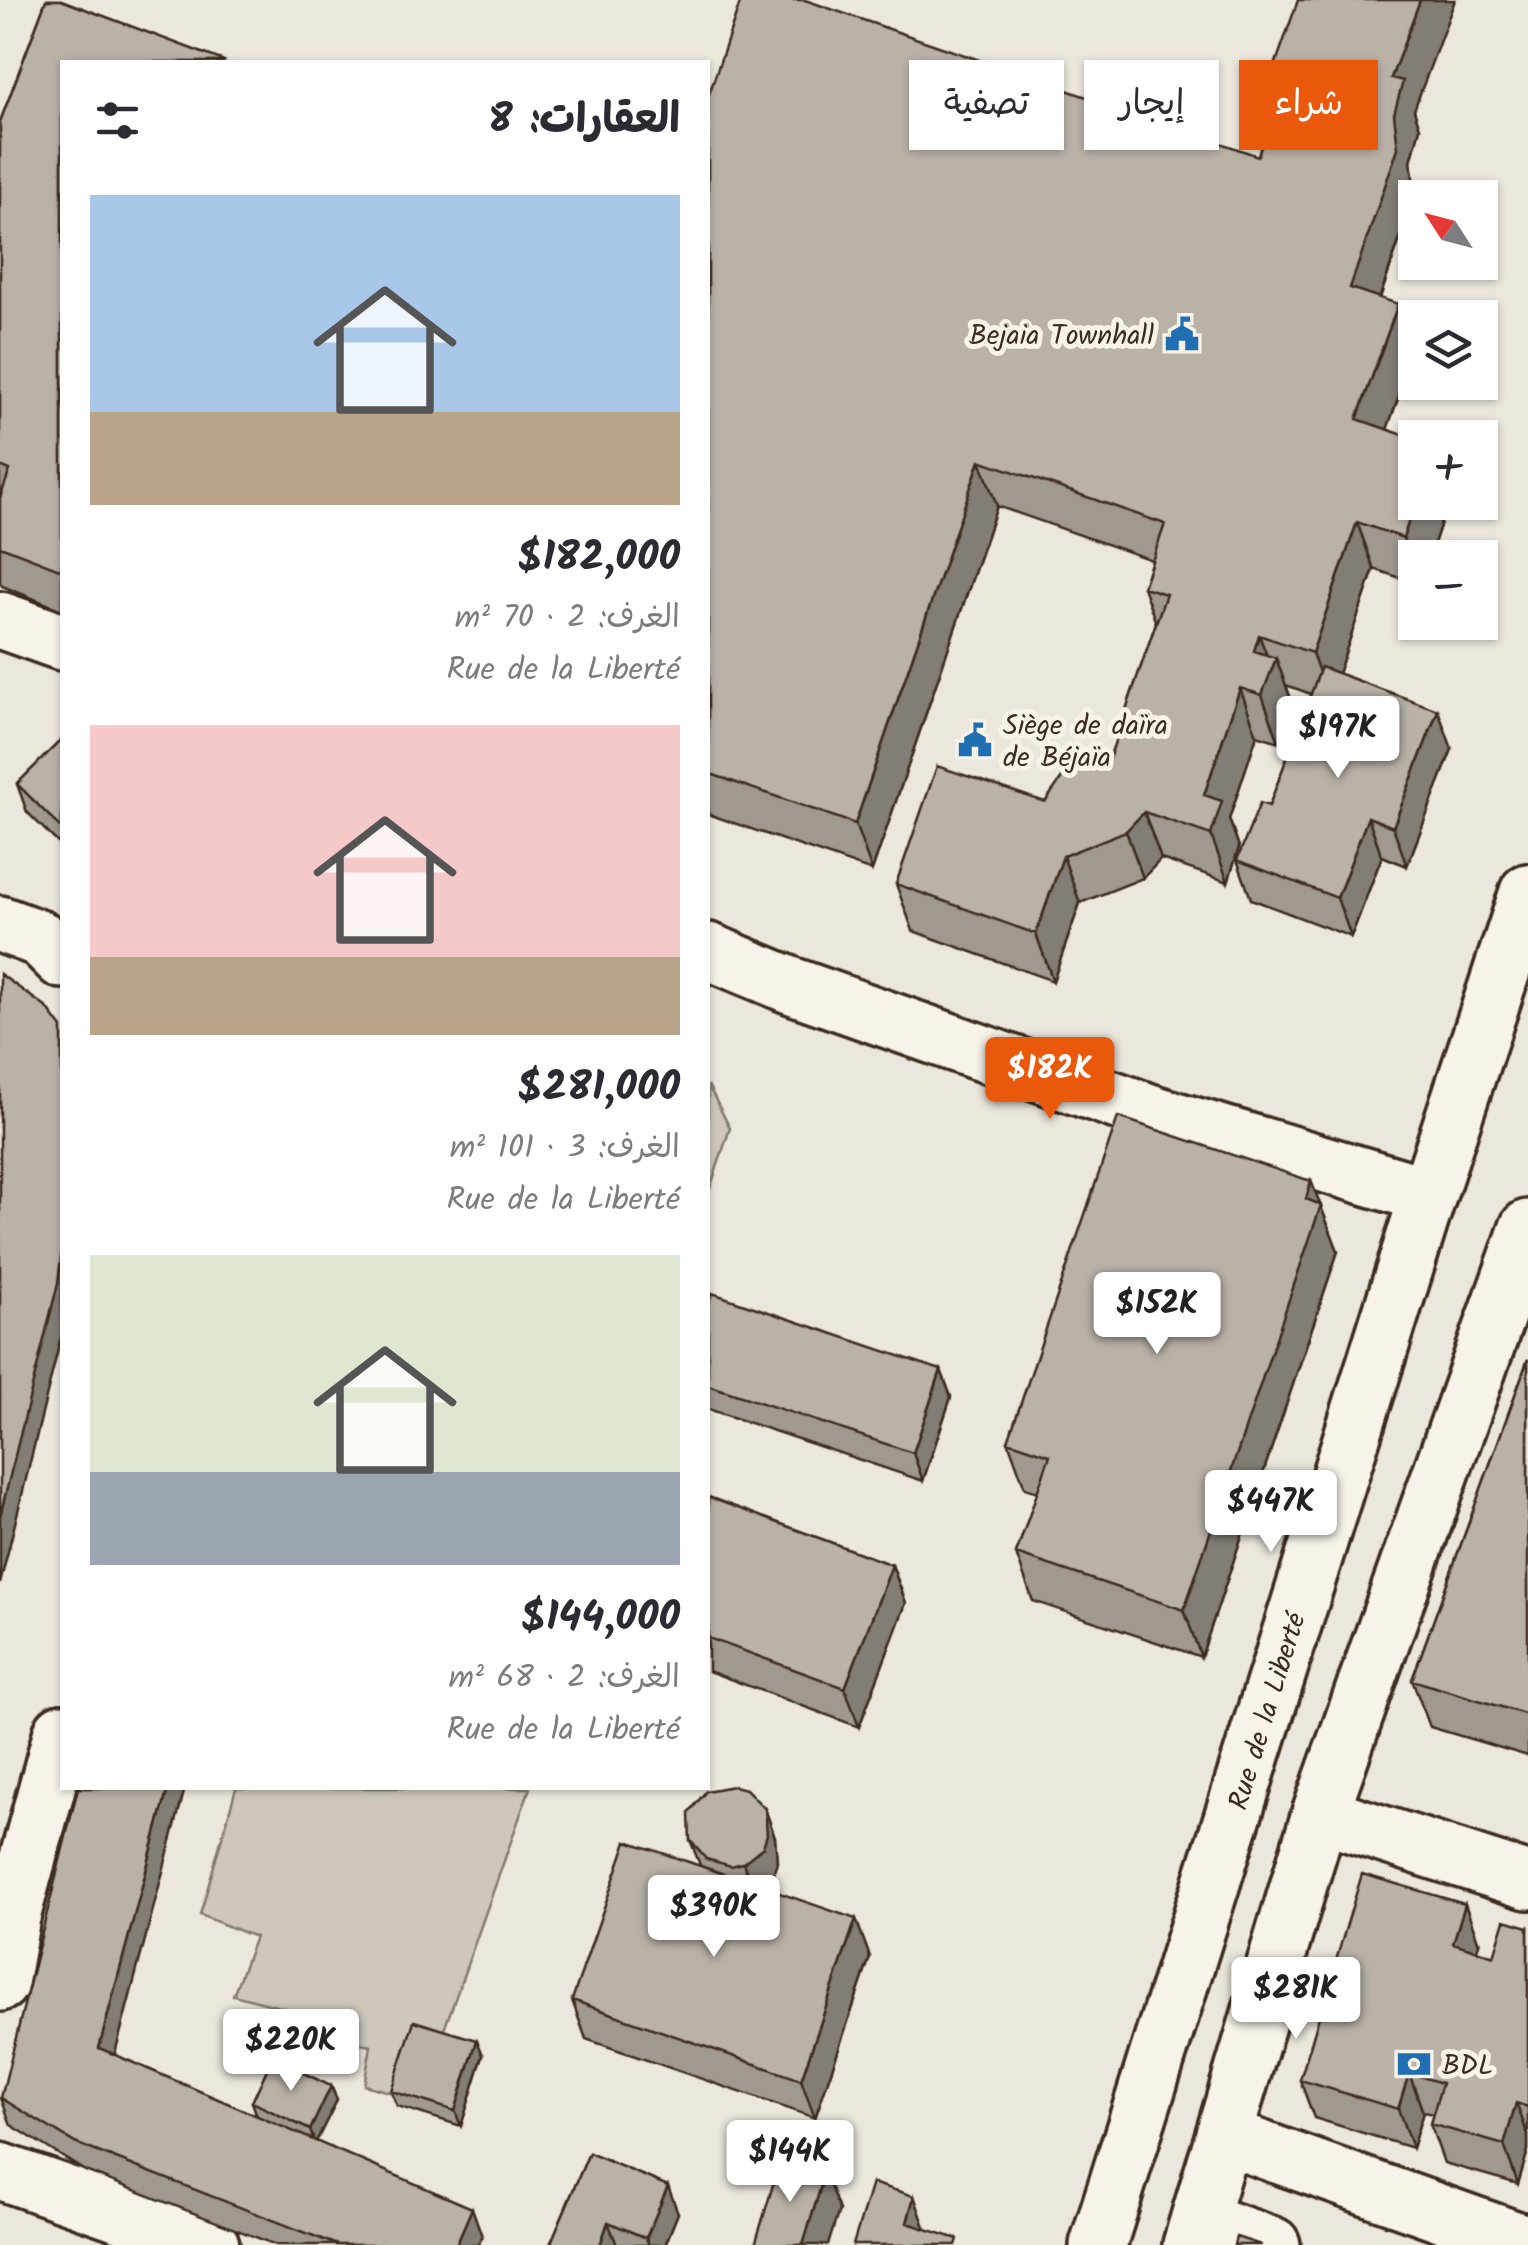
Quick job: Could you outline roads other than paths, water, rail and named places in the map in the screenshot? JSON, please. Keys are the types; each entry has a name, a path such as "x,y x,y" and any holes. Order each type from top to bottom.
{"main road":[{"path":"0,620 60,641"},
{"name":"Rue de la Liberté","path":"1098,2245 1428,1195 1528,892"},
{"path":"0,924 41,939 60,958"},
{"path":"710,952 790,985 1152,1113 1428,1195"},
{"path":"1272,2245 1195,2232 1320,1814 1528,1228"},
{"path":"0,1983 12,1917 60,1739"},
{"path":"1320,1814 1528,1881"},
{"path":"1224,2136 1528,2244"},
{"path":"0,2172 211,2245"}],"place":[{"name":"Bejaia Townhall","path":"1182,334"},
{"name":"Siège de daïra de Béjaïa","path":"975,740"},
{"name":"BDL","path":"1414,2064"}]}
